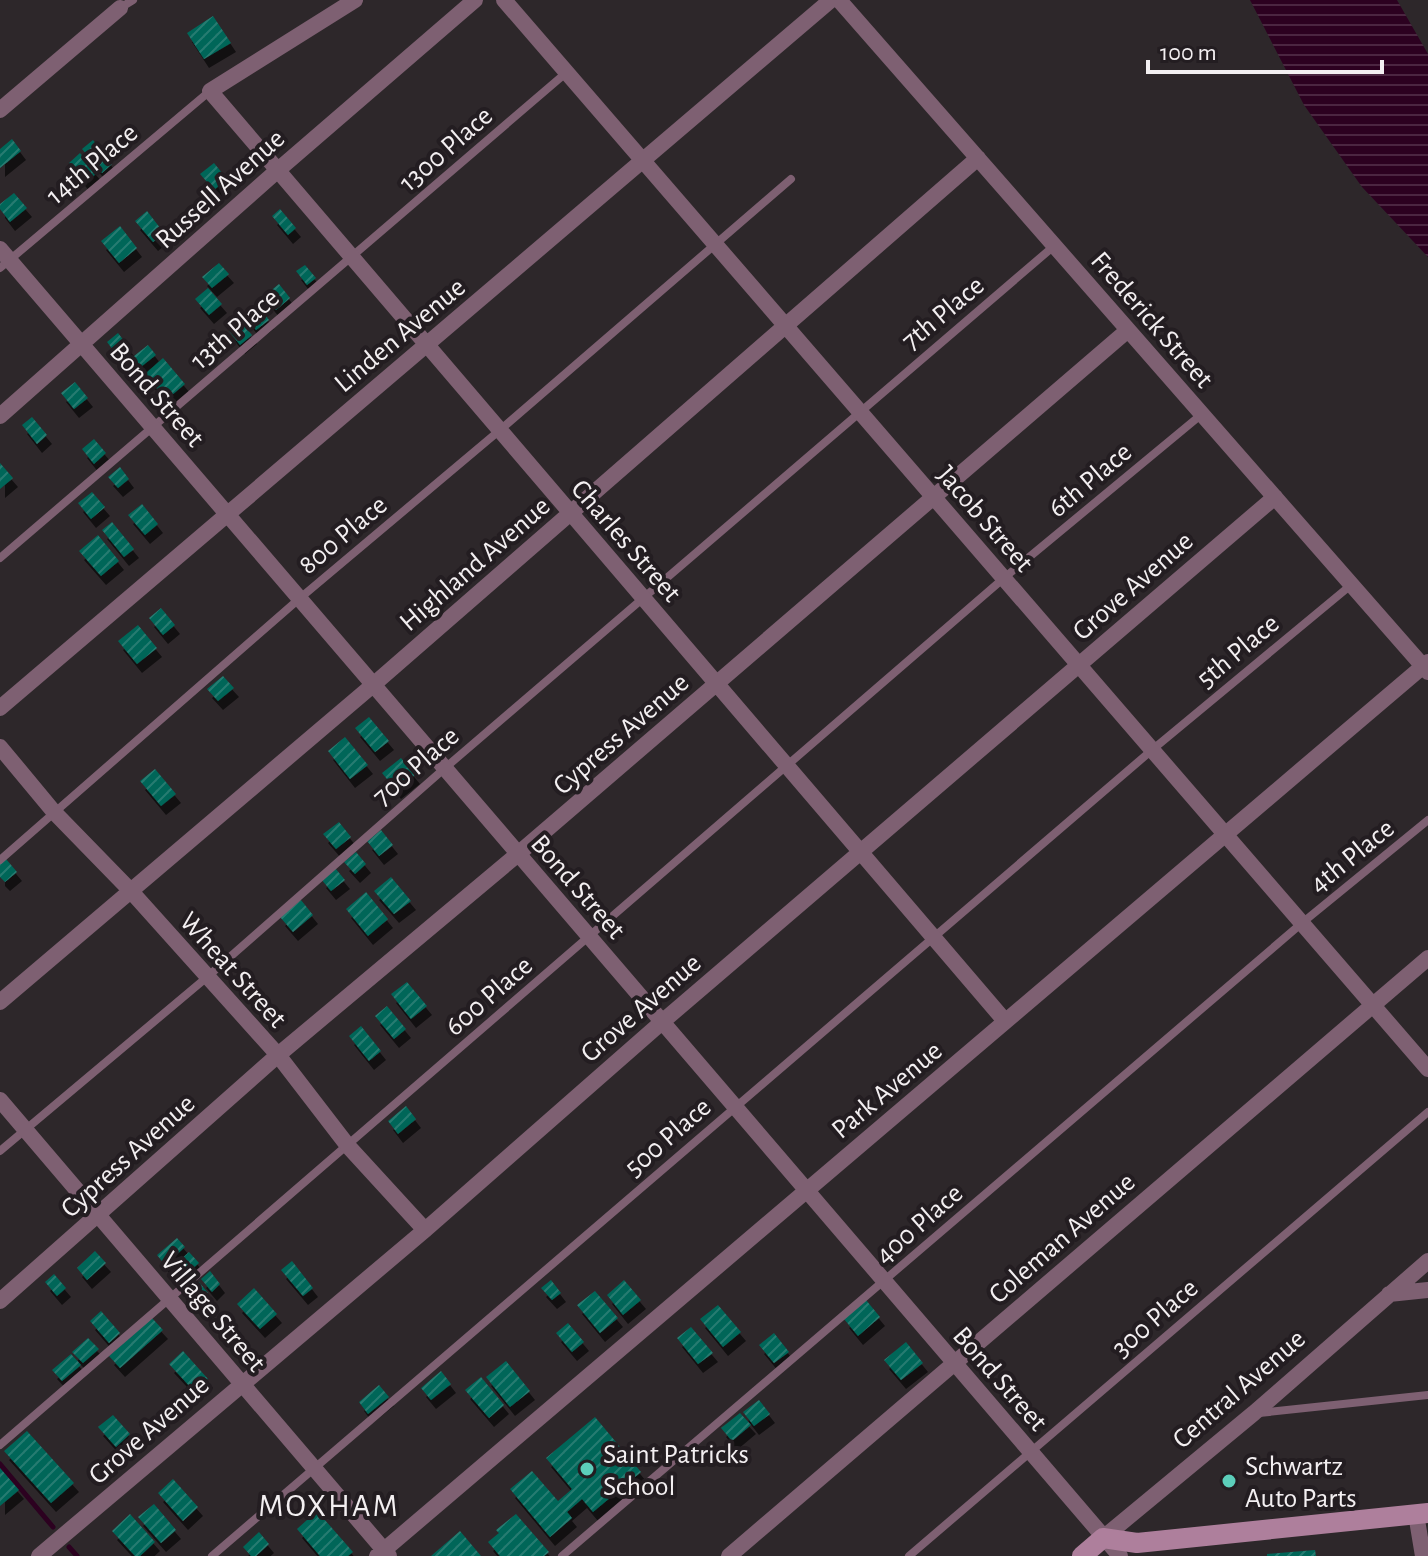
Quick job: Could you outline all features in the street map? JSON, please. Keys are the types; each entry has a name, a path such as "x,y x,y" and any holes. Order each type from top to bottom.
{"main road":[{"path":"1103,1538 1137,1543 1422,1513"},
{"name":"Central Avenue","path":"1082,1556 1103,1538"}],"street":[{"path":"210,91 355,0"},
{"name":"Russell Avenue","path":"0,416 475,0"},
{"name":"Jacob Street","path":"504,0 1428,1069"},
{"name":"Linden Avenue","path":"0,708 831,0"},
{"name":"Frederick Street","path":"839,0 1426,667"},
{"path":"0,110 127,4"},
{"name":"Charles Street","path":"210,91 1005,1021"},
{"name":"Highland Avenue","path":"0,1002 129,889 373,685 978,158"},
{"name":"Bond Street","path":"3,259 83,345 1120,1556"},
{"name":"Cypress Avenue","path":"0,1301 278,1055 518,854 1128,330"},
{"name":"Grove Avenue","path":"39,1556 425,1230 662,1022 1275,497"},
{"name":"Park Avenue","path":"383,1554 1005,1021 1426,667"},
{"name":"Wheat Street","path":"0,747 54,812 129,889 278,1055 348,1146 425,1230"},
{"name":"Coleman Avenue","path":"729,1556 1428,958"},
{"name":"Village Street","path":"0,1100 314,1468 383,1554"},
{"name":"Central Avenue","path":"1103,1538 1254,1413 1428,1261"},
{"path":"1389,1294 1428,1290"},
{"path":"1422,1513 1423,1556"}],"lane":[{"name":"1300 Place","path":"351,257 567,72"},
{"name":"14th Place","path":"3,259 210,91"},
{"name":"800 Place","path":"0,860 299,599 791,179"},
{"name":"7th Place","path":"859,411 1054,246"},
{"name":"13th Place","path":"0,558 351,257"},
{"name":"700 Place","path":"0,1151 206,978 859,411"},
{"name":"6th Place","path":"1004,578 1202,414"},
{"name":"600 Place","path":"0,1445 1004,578"},
{"name":"5th Place","path":"1152,750 1351,585"},
{"name":"500 Place","path":"212,1556 1152,750"},
{"name":"4th Place","path":"1302,923 1428,820"},
{"name":"400 Place","path":"562,1556 1302,923"},
{"name":"300 Place","path":"909,1556 1428,1112"},
{"path":"1254,1413 1428,1395"}],"shaded area":[{"path":"1250,0 1397,0 1428,54 1428,257 1362,187 1304,105"}],"building":[{"path":"213,16 231,43 204,59 187,33"},
{"path":"12,139 21,151 0,168 0,149"},
{"path":"93,140 112,164 102,173 82,149"},
{"path":"80,153 97,173 85,183 69,163"},
{"path":"214,163 227,179 214,190 200,174"},
{"path":"14,193 27,208 10,222 0,209 0,204"},
{"path":"280,209 296,228 288,235 272,216"},
{"path":"147,211 164,233 153,242 135,221"},
{"path":"120,226 137,248 119,263 101,241"},
{"path":"219,263 229,274 212,288 202,277"},
{"path":"305,265 316,278 307,285 296,271"},
{"path":"279,284 290,298 276,310 264,296"},
{"path":"208,288 222,304 209,315 195,299"},
{"path":"261,309 269,320 256,330 248,320"},
{"path":"241,322 252,335 240,345 229,331"},
{"path":"118,333 132,351 121,360 107,342"},
{"path":"148,345 156,355 137,370 129,360"},
{"path":"163,358 185,384 166,400 145,374"},
{"path":"75,382 88,398 74,409 61,393"},
{"path":"32,417 47,435 37,444 22,425"},
{"path":"94,439 106,453 94,464 82,449"},
{"path":"0,463 13,478 0,489"},
{"path":"120,467 129,479 118,488 108,477"},
{"path":"92,492 105,507 91,519 78,503"},
{"path":"142,504 158,524 145,535 128,515"},
{"path":"112,522 134,549 124,557 102,530"},
{"path":"98,535 119,561 101,576 79,551"},
{"path":"161,608 175,625 163,635 149,618"},
{"path":"138,625 157,648 137,664 118,641"},
{"path":"223,676 234,688 218,701 207,689"},
{"path":"369,717 389,741 375,752 355,728"},
{"path":"345,737 368,765 350,779 328,751"},
{"path":"401,758 415,775 396,790 382,773"},
{"path":"155,769 176,794 161,806 140,781"},
{"path":"339,822 351,837 336,849 323,834"},
{"path":"381,830 393,845 379,856 367,841"},
{"path":"356,852 366,864 355,874 344,862"},
{"path":"6,859 17,872 5,882 0,877 0,864"},
{"path":"335,868 345,880 331,891 321,879"},
{"path":"391,877 411,901 394,914 374,891"},
{"path":"366,892 388,919 368,936 346,909"},
{"path":"301,900 313,915 293,932 280,917"},
{"path":"407,982 427,1006 411,1019 391,994"},
{"path":"387,1006 406,1029 394,1039 375,1016"},
{"path":"361,1026 381,1051 369,1061 349,1036"},
{"path":"406,1106 416,1119 398,1134 388,1121"},
{"path":"177,1238 185,1247 165,1265 157,1255"},
{"path":"95,1251 106,1263 87,1280 77,1268"},
{"path":"189,1252 199,1263 183,1277 173,1267"},
{"path":"292,1261 313,1288 303,1296 281,1270"},
{"path":"210,1271 220,1284 212,1292 201,1279"},
{"path":"54,1274 66,1288 57,1296 45,1282"},
{"path":"551,1280 561,1293 552,1300 541,1288"},
{"path":"624,1280 641,1300 623,1315 607,1295"},
{"path":"199,1282 208,1293 198,1302 189,1291"},
{"path":"254,1288 277,1314 260,1329 237,1304"},
{"path":"595,1291 618,1318 600,1333 577,1305"},
{"path":"866,1300 880,1317 858,1336 844,1319"},
{"path":"718,1305 741,1332 723,1347 700,1319"},
{"path":"101,1311 120,1333 109,1343 90,1321"},
{"path":"152,1318 163,1330 120,1368 109,1356"},
{"path":"568,1323 584,1342 572,1352 556,1333"},
{"path":"691,1327 713,1353 698,1364 677,1338"},
{"path":"774,1333 789,1352 774,1363 759,1345"},
{"path":"88,1338 99,1349 83,1363 72,1352"},
{"path":"906,1342 923,1363 901,1380 884,1360"},
{"path":"183,1351 208,1379 194,1391 169,1364"},
{"path":"71,1354 81,1365 62,1381 52,1370"},
{"path":"506,1361 530,1391 510,1407 486,1377"},
{"path":"441,1371 451,1384 431,1400 421,1388"},
{"path":"481,1377 504,1405 489,1418 465,1390"},
{"path":"379,1385 389,1397 368,1414 359,1402"},
{"path":"759,1400 770,1414 754,1426 743,1412"},
{"path":"740,1413 751,1425 732,1441 721,1428"},
{"path":"113,1415 130,1434 116,1447 98,1427"},
{"name":"Saint Patricks School","path":"595,1417 641,1472 593,1512 582,1499 567,1512 572,1518 550,1537 510,1489 532,1471 558,1501 572,1489 546,1458"},
{"path":"27,1431 74,1483 51,1503 4,1451"},
{"path":"0,1468 19,1490 0,1506"},
{"path":"173,1479 198,1507 183,1521 158,1493"},
{"path":"154,1504 176,1530 161,1543 138,1517"},
{"path":"317,1511 353,1552 348,1556 320,1556 297,1529"},
{"path":"130,1514 155,1542 140,1556 135,1556 112,1531"},
{"path":"516,1514 549,1552 544,1556 500,1556 488,1542 499,1533 496,1530"},
{"path":"460,1531 481,1556 431,1556"},
{"path":"259,1532 269,1544 256,1556 251,1556 243,1547"},
{"path":"1315,1550 1316,1556 1267,1556 1267,1554"}],"waterway":[{"path":"0,1464 53,1527"},
{"path":"69,1547 77,1556"}],"place":[{"name":"Saint Patricks School","path":"587,1469"},
{"name":"Schwartz Auto Parts","path":"1229,1481"}],"district":[{"name":"MOXHAM","path":"329,1505"}]}
